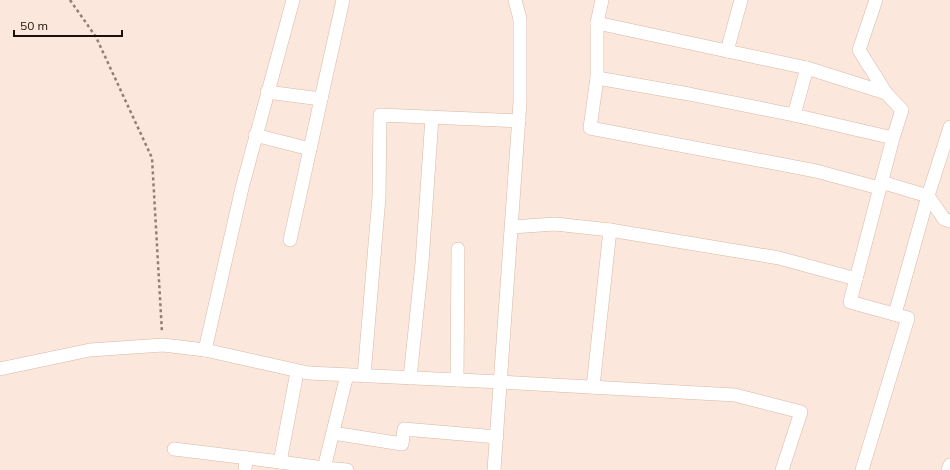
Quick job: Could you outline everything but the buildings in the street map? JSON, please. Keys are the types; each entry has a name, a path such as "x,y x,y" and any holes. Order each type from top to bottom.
{"street":[{"path":"205,350 255,135 293,0"},
{"path":"290,240 343,0"},
{"path":"494,470 520,102 520,19 514,0"},
{"path":"602,0 597,23 597,78 590,128 816,171 928,196 944,219 950,221"},
{"path":"727,51 741,0"},
{"path":"862,470 908,318 850,302 892,138 902,110 886,93 860,50 876,0"},
{"path":"597,23 807,68 886,93"},
{"path":"794,115 807,68"},
{"path":"597,78 689,94 794,115 892,138"},
{"path":"267,92 321,99"},
{"path":"364,376 379,197 380,115 519,121"},
{"path":"410,378 422,263 432,117"},
{"path":"896,314 928,196 950,127"},
{"path":"255,135 310,149"},
{"path":"512,227 555,224 610,230 779,258 856,279"},
{"path":"593,387 610,230"},
{"path":"457,380 458,249"},
{"path":"0,369 90,350 163,346 205,350 297,372 735,395 801,412 782,470"},
{"path":"280,462 297,372"},
{"path":"324,468 347,375"},
{"path":"333,433 402,444 404,429 497,437"},
{"path":"174,449 246,464 280,462 310,468 347,470"},
{"path":"948,470 950,465"}],"path":[{"path":"70,0 96,37 152,158 163,346"}]}
